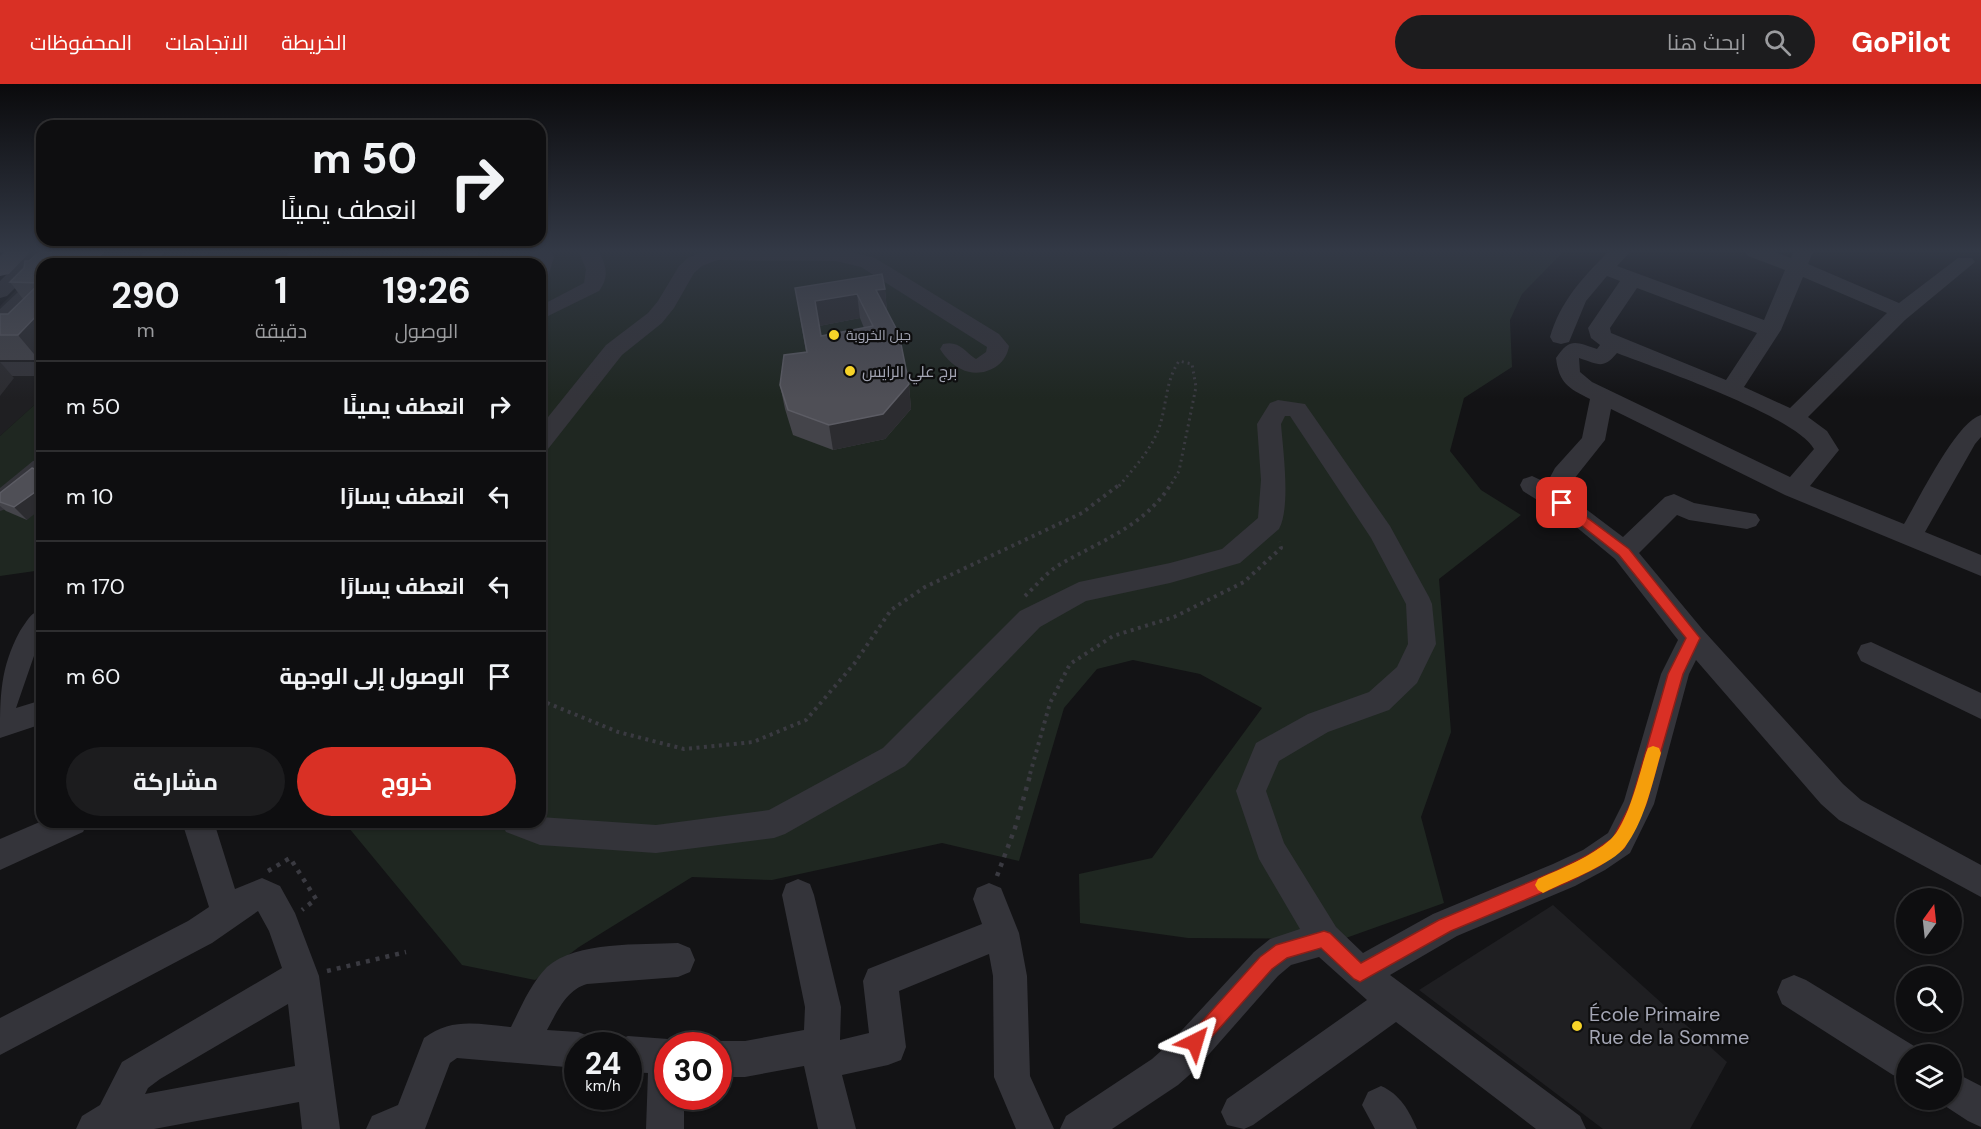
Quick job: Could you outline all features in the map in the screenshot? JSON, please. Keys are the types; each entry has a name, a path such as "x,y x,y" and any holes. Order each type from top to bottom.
{"street":[{"path":"0,321 21,301"},
{"path":"546,311 565,301"},
{"path":"546,435 614,350 655,318 669,301"},
{"path":"930,301 991,339 998,346 998,354 979,367 967,366 951,349"},
{"path":"1561,337 1564,321 1578,301"},
{"path":"1618,301 1599,328 1599,333 1603,338 1794,418 1814,431 1827,444 1827,450 1794,489"},
{"path":"1693,301 1770,330"},
{"path":"1731,390 1770,330 1783,301"},
{"path":"1881,301 1903,312"},
{"path":"1794,418 1846,364 1914,301"},
{"path":"1613,344 1601,358 1574,349 1567,358 1569,375 1584,387 1794,489 1981,566"},
{"path":"0,369 36,369"},
{"path":"1602,396 1593,440 1564,474 1542,490 1624,552 1693,638 1832,794 1850,810 1981,882"},
{"path":"532,828 540,831 656,839 774,824 894,757 1030,619 1079,592 1170,573 1231,556 1270,522 1274,480 1269,424 1278,408 1297,409 1381,533 1419,604 1422,644 1407,675 1379,701 1318,723 1268,752 1251,791 1270,849 1324,939 1360,973 1567,1129"},
{"path":"1910,536 1966,439 1981,423"},
{"path":"0,502 36,472"},
{"path":"1624,552 1674,503 1689,511 1748,520"},
{"path":"0,713 22,650 36,629"},
{"path":"1360,973 1445,926 1594,860 1619,843 1639,804 1676,674 1693,638"},
{"path":"1871,653 1981,707"},
{"path":"0,726 36,714"},
{"path":"0,855 59,828"},
{"path":"200,828 222,900 230,911"},
{"path":"0,1037 200,932 254,895 262,893 268,897 283,924 302,976 321,1129"},
{"path":"798,895 822,1007 821,1054 837,1129"},
{"path":"989,899 1002,933 1011,991 1012,1077 1035,1129"},
{"path":"732,1059 821,1054 888,1047 880,981 1002,933"},
{"path":"1079,1129 1165,1072 1184,1056 1266,963 1282,951 1324,939"},
{"path":"520,1045 554,986 564,975 580,967 678,960"},
{"path":"104,1123 135,1075 147,1066 302,976"},
{"path":"1794,992 1896,1056"},
{"path":"1240,1112 1396,1001"},
{"path":"385,1129 411,1118 437,1051 446,1044 457,1040 564,1049"},
{"path":"104,1123 315,1081"},
{"path":"1962,1096 1981,1108"},
{"path":"665,1129 666,1110"}],"path":[{"path":"546,702 618,732 684,749 753,742 806,720 854,664 891,610 925,587 1082,513 1119,486 1141,460 1160,428 1170,374 1179,361 1192,364 1196,387 1179,471 1162,498 1121,533 1058,566 1024,597"},
{"path":"989,899 1015,828 1050,703 1070,664 1113,636 1174,617 1244,582 1281,548 1270,522"},
{"path":"302,976 352,967 406,952"}],"shaded area":[{"path":"5,301 36,301 36,403 0,436 0,306"},
{"path":"546,301 1519,301 1510,320 1512,367 1464,398 1450,451 1481,490 1521,515 1439,579 1451,732 1421,817 1444,903 1343,939 1188,938 1080,923 1079,874 1152,858 1262,708 1200,674 1133,660 1097,669 1064,708 1019,861 942,843 772,880 692,877 579,947 535,980 462,965 349,828 546,828"},
{"path":"36,403 36,571 0,576 0,436"},
{"name":"École Primaire Rue de la Somme","path":"1553,905 1727,1062 1690,1129 1603,1129 1419,990"}],"building":[{"path":"22,301 36,301 36,316 18,335 0,335 0,314 8,314"},
{"name":"برج علي الرايس","path":"797,301 816,301 821,336 873,326 860,301 882,301 899,334 909,384 883,414 829,425 788,410 780,385 784,355 807,352"},
{"path":"32,468 36,470 36,491 14,507 0,502 0,493"}],"slow traffic":[{"path":"1543,885 1594,860 1619,843 1639,804 1653,753"}],"place":[{"name":"جبل الخروبة","path":"834,335"},
{"name":"برج علي الرايس","path":"850,371"},
{"name":"École Primaire Rue de la Somme","path":"1577,1026"}],"route":[{"path":"1195,1042 1266,963 1282,951 1296,945 1324,939 1360,973 1445,926 1519,896 1594,860 1619,843 1639,804 1676,674 1693,638 1640,568 1624,552 1562,503"}]}
